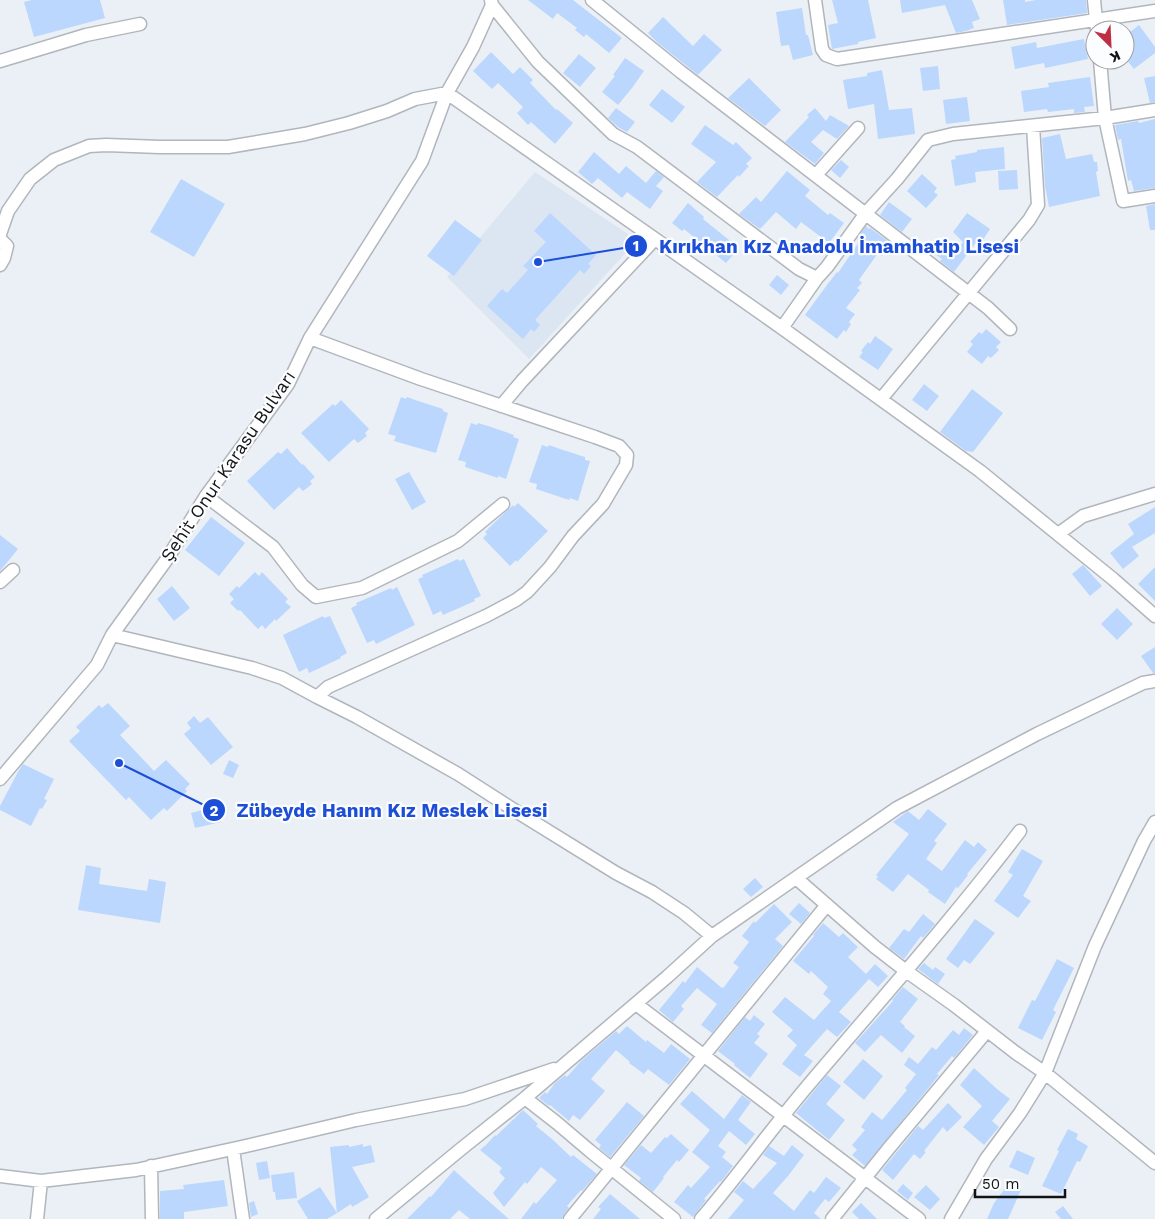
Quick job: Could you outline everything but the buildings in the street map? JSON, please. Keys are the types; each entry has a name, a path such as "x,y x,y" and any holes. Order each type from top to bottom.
{"street":[{"path":"592,0 681,72 968,292 1010,329"},
{"path":"815,0 822,49 826,55 837,59 1085,26"},
{"path":"1094,0 1096,20"},
{"path":"492,2 538,62 613,134 637,147 799,269 816,278"},
{"name":"Şehit Onur Karasu Bulvarı","path":"0,779 98,666 112,635 167,558 206,496 288,384 310,338 422,161 447,93 474,47 492,2"},
{"path":"1116,20 1155,10"},
{"path":"0,61 86,35 140,24"},
{"path":"1101,70 1105,118 1123,201 1155,196"},
{"path":"0,234 8,211 30,179 54,160 89,146 228,147 305,134 387,111 415,99 447,93 782,328 980,470 1113,579 1155,616"},
{"path":"782,328 816,278 866,213 897,179 928,140 953,134 1105,118 1155,110"},
{"path":"881,399 1029,220 1038,205 1033,126"},
{"path":"816,175 858,128"},
{"path":"0,239 8,246 0,264"},
{"path":"501,406 522,381 655,239"},
{"path":"310,338 421,379 595,437 619,446 627,455 626,465 603,504 573,536 550,567 527,592 486,616 328,687 317,697"},
{"path":"1058,534 1083,516 1155,494"},
{"path":"206,496 274,546 302,585 316,597 362,588 458,541 504,504"},
{"path":"0,582 13,570"},
{"path":"112,635 252,668 282,678 357,717 458,774 616,873 652,892 684,913 712,936"},
{"path":"376,1219 525,1098 636,1004 712,936 897,808 1037,734 1143,683 1155,681"},
{"path":"951,1219 986,1159 1020,1113 1045,1073 1095,946 1144,841 1155,822"},
{"path":"701,1219 727,1189 783,1116 906,971 1020,831"},
{"path":"796,878 875,947 1045,1073 1155,1163"},
{"path":"570,1219 826,906"},
{"path":"636,1004 918,1219"},
{"path":"832,1219 987,1031"},
{"path":"0,1176 41,1182 136,1170 356,1120 465,1099 562,1066"},
{"path":"525,1098 674,1219"},
{"path":"234,1149 243,1219"},
{"path":"151,1166 152,1219"},
{"path":"37,1219 41,1182"}],"shaded area":[{"path":"535,172 628,234 631,247 529,359 447,277"}],"place":[{"name":"Kırıkhan Kız Anadolu İmamhatip Lisesi","path":"538,262"},
{"name":"Zübeyde Hanım Kız Meslek Lisesi","path":"119,763"}]}
